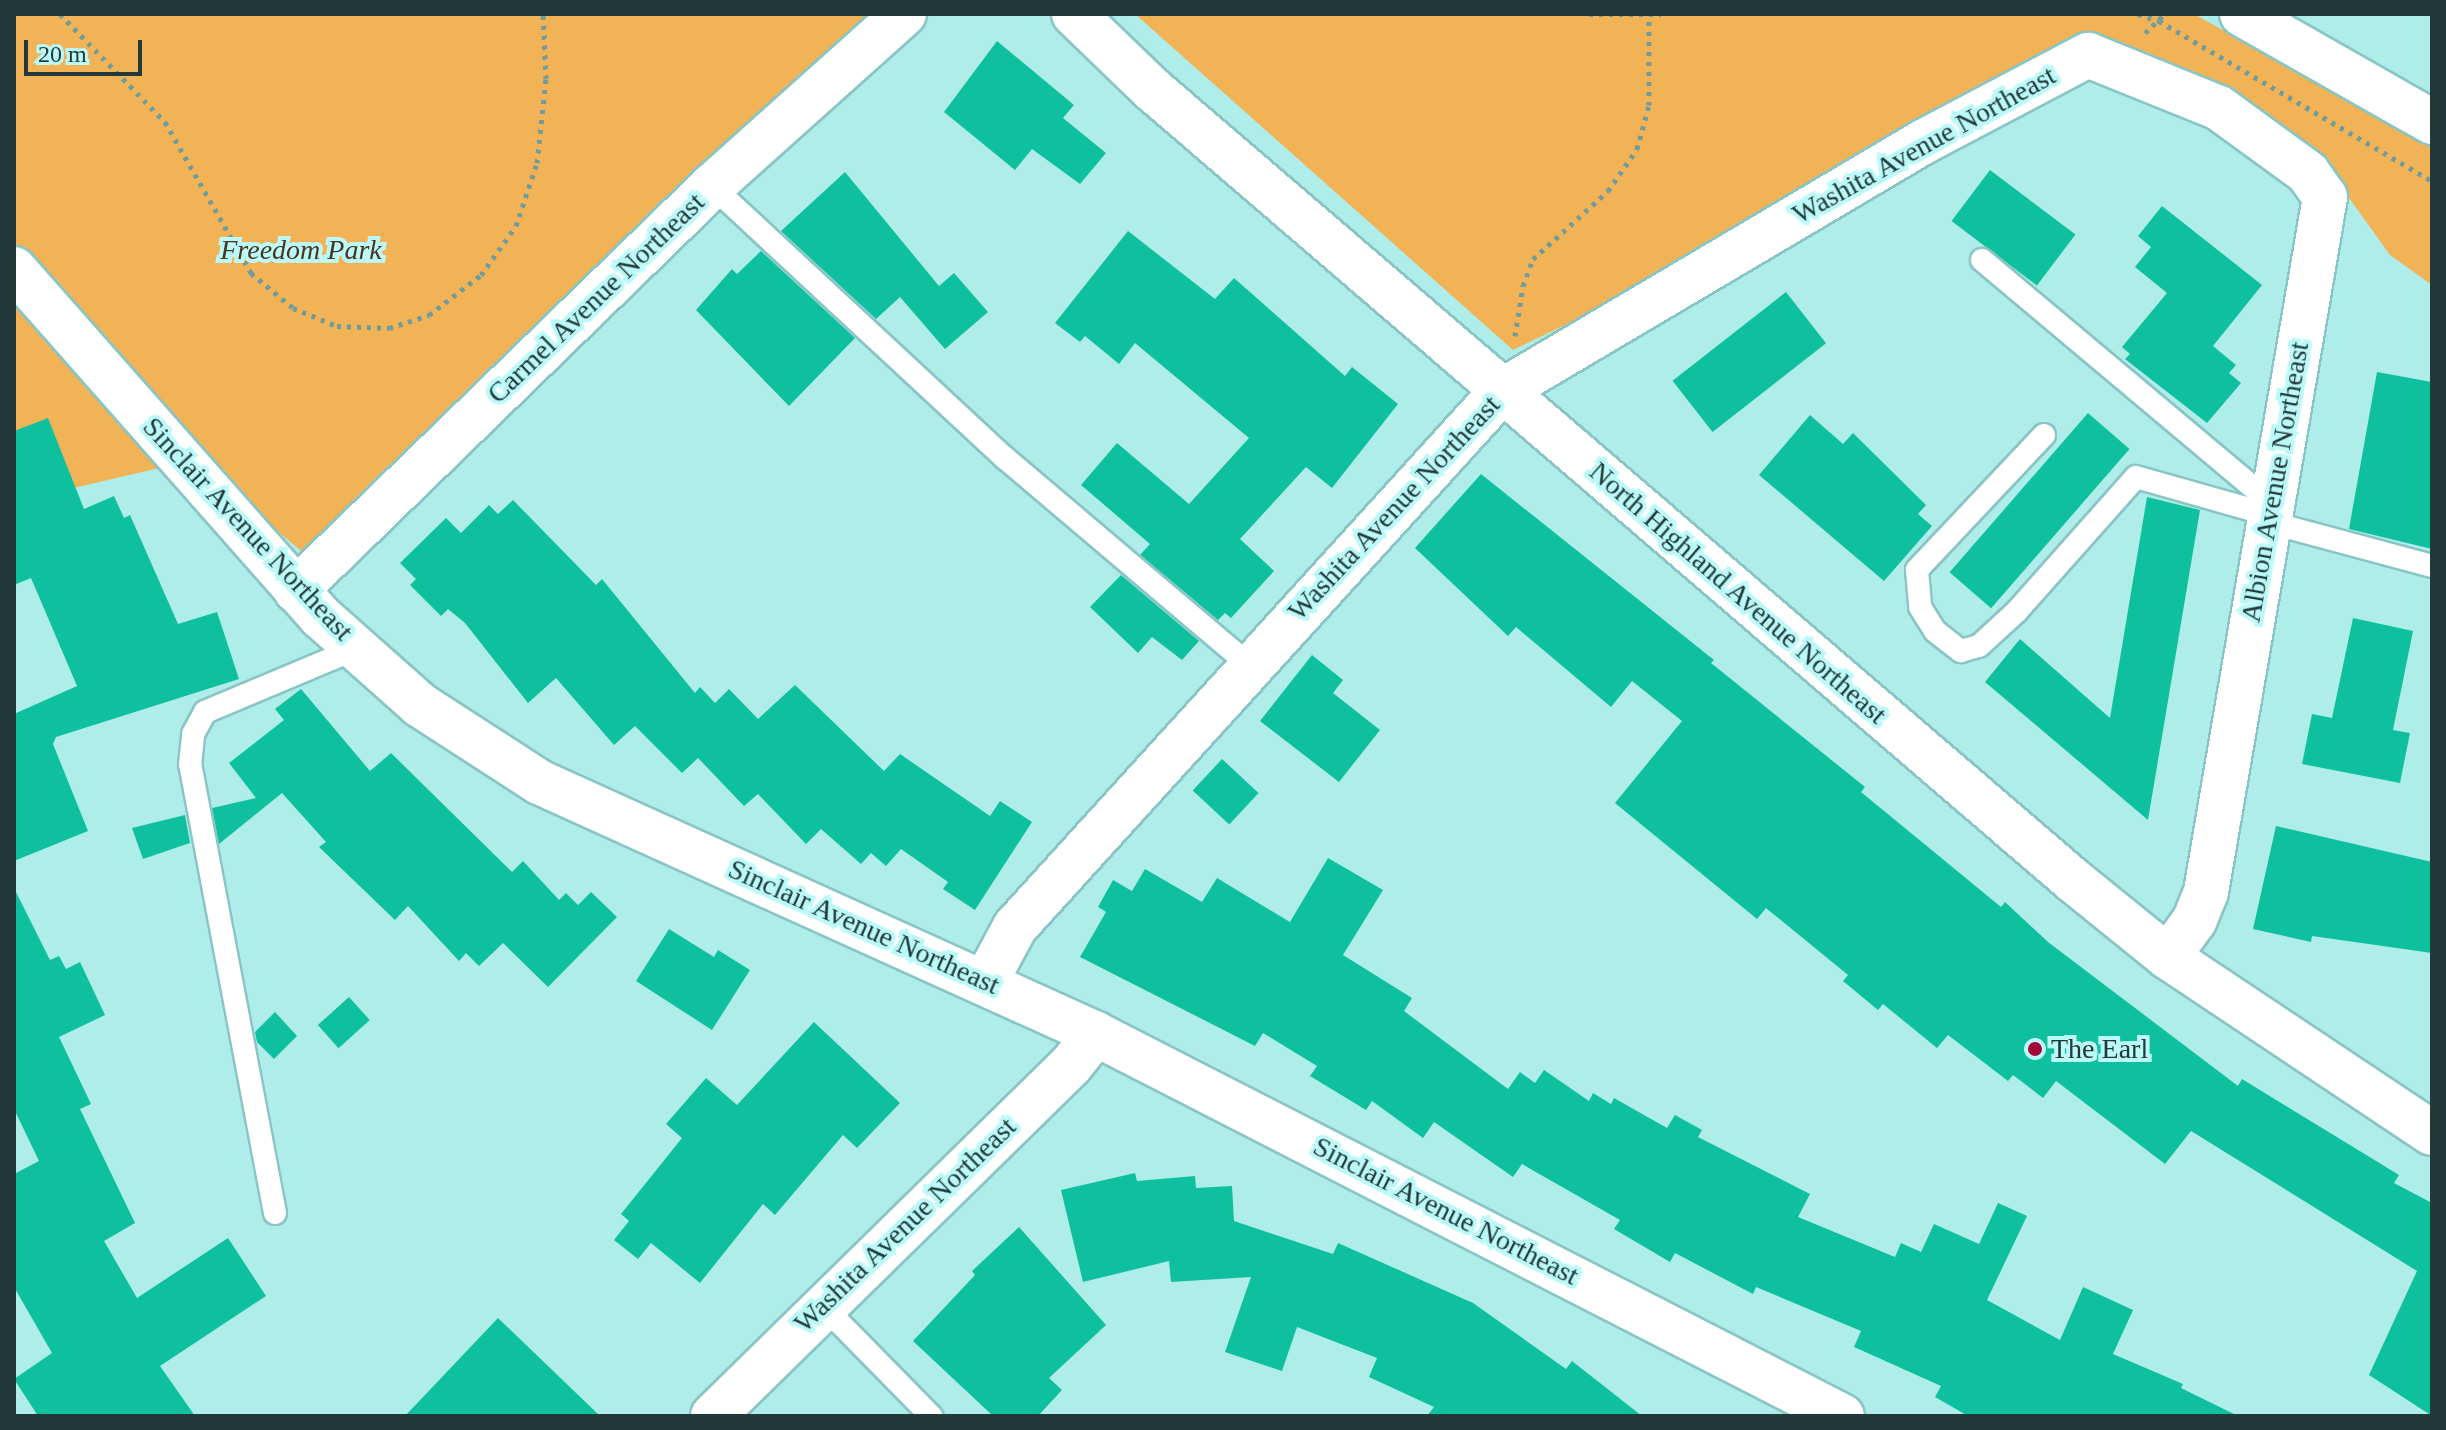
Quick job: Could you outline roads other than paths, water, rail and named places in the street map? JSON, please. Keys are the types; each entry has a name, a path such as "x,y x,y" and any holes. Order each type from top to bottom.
{"main road":[{"name":"Carmel Avenue Northeast","path":"296,590 712,186 904,14"},
{"name":"North Highland Avenue Northeast","path":"1074,14 1153,90 1502,391 2168,957 2432,1133"},
{"path":"2242,14 2432,122"},
{"name":"Washita Avenue Northeast","path":"986,981 1015,927 1502,391 1923,142 2088,55 2161,84"},
{"name":"Albion Avenue Northeast","path":"2161,84 2219,108 2308,173 2325,197 2206,892 2194,921 2168,957"},
{"name":"Sinclair Avenue Northeast","path":"14,269 296,590 420,705 539,782 986,981 1096,1034 1842,1416"},
{"name":"Washita Avenue Northeast","path":"713,1416 822,1305 1071,1065 1096,1034"}],"lane":[{"path":"712,186 1005,458 1250,666"},
{"path":"1982,260 2270,513"},
{"path":"2044,435 1917,570 1920,607 1935,631 1961,651 1979,646 2017,611 2136,477 2270,513 2432,566"},
{"path":"275,1213 190,765 193,734 205,712 357,648"},
{"path":"822,1305 931,1416"}],"place":[{"name":"The Earl","path":"2035,1049"}],"park label":[{"name":"Freedom Park","path":"301,250"}]}
